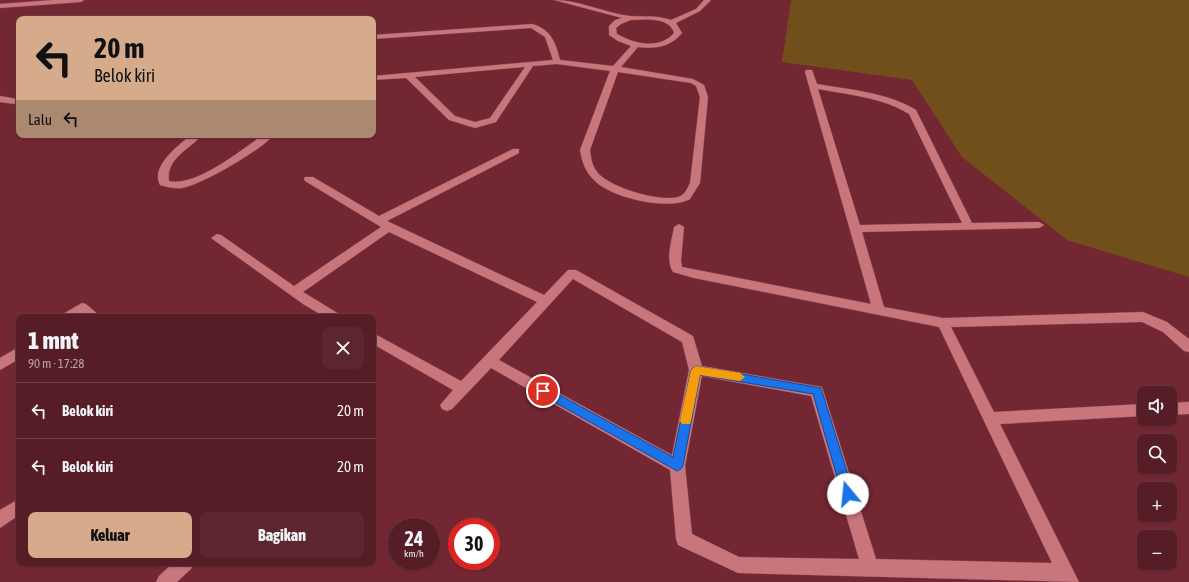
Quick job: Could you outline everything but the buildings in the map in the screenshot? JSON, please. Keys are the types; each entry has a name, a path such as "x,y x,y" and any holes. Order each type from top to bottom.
{"street":[{"path":"0,6 81,0"},
{"path":"557,0 630,18 657,18 671,23 676,27 678,33 674,39 651,46 636,45 621,41 613,35 612,28 618,22 630,18"},
{"path":"671,23 698,10 708,0"},
{"path":"376,37 532,26 546,33 551,41 557,62"},
{"path":"376,78 557,62 615,69 693,81 700,85 704,97 695,183 691,192 684,199 671,201 653,199 612,190 602,183 587,164 585,150 615,69 636,45"},
{"path":"408,75 452,118 475,125 493,120 531,64"},
{"path":"809,72 879,310"},
{"path":"813,86 892,101 906,106 913,112 968,225"},
{"path":"0,99 14,101"},
{"path":"194,138 169,162 164,172 164,183 181,185 196,179 264,138"},
{"path":"294,292 384,224 516,151"},
{"path":"309,179 384,224 545,301"},
{"path":"855,229 968,225 1039,225"},
{"path":"679,227 675,260 677,269 694,274 943,323 1142,317 1155,321 1170,329 1189,347"},
{"path":"217,238 294,292 330,314"},
{"path":"447,405 572,273 688,339 696,370 677,466 684,539 738,565 870,568 1067,577 943,323"},
{"path":"72,314 82,307 91,314"},
{"path":"376,340 463,389"},
{"path":"0,365 16,354"},
{"path":"490,361 677,466"},
{"path":"696,370 817,391 870,568"},
{"path":"1177,409 1189,408"},
{"path":"990,418 1137,410"},
{"path":"0,520 16,508"},
{"path":"165,582 182,566"}],"shaded area":[{"path":"791,0 1189,0 1189,277 1067,240 962,157 912,80 782,62"}],"slow traffic":[{"path":"686,421 696,370 740,377"}],"route":[{"path":"543,391 677,466 696,370 817,391 848,494"}]}
